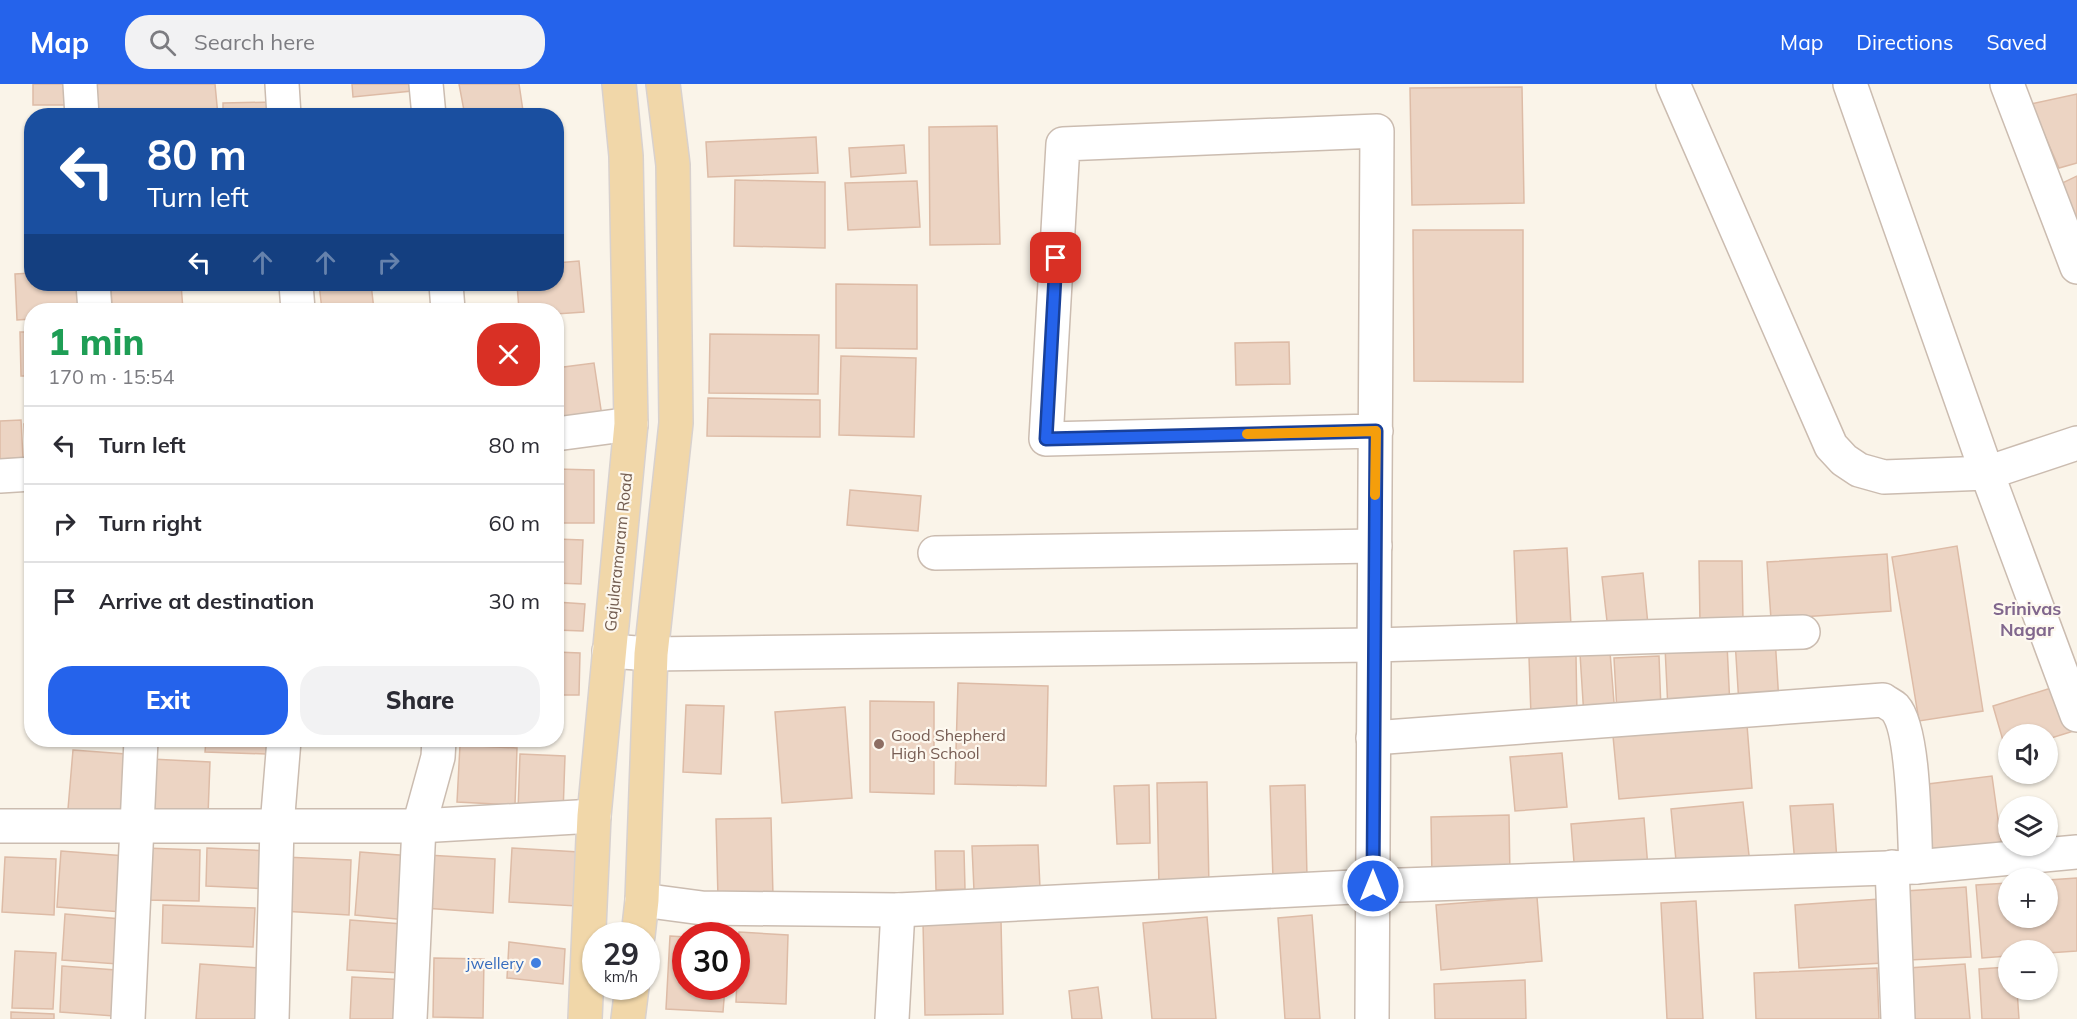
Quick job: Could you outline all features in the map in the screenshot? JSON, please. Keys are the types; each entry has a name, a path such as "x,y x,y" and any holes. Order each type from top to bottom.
{"main road":[{"name":"Gajularamaram Road","path":"585,1019 594,816 631,424 626,156 618,84"},
{"path":"640,922 651,654 676,423 673,165 663,84"},
{"path":"628,1019 630,1000"}],"street":[{"path":"80,84 82,108"},
{"path":"282,84 284,108"},
{"path":"426,84 428,108"},
{"path":"1850,84 1987,472 2077,715"},
{"path":"2007,84 2077,267"},
{"path":"1679,86 1831,446 1844,460 1859,471 1884,477 1987,472 2077,443"},
{"path":"1372,1019 1376,431 1377,131 1063,144 1046,439 1376,431"},
{"path":"564,433 631,424"},
{"path":"0,476 24,474"},
{"path":"935,553 1375,546"},
{"path":"609,651 651,654 1374,645 1803,632"},
{"path":"1373,738 1883,700 1896,709 1903,725 1909,751 1898,1019"},
{"path":"128,1019 141,747"},
{"path":"272,1019 276,826 283,747"},
{"path":"410,1019 419,826 438,757 439,747"},
{"path":"0,826 419,826 594,816"},
{"path":"642,900 702,908 898,910 1373,886 1904,867 2077,852"},
{"path":"892,1019 898,910"}],"building":[{"path":"33,84 66,84 66,105 33,105"},
{"path":"88,84 215,84 217,108 90,108"},
{"path":"352,84 411,84 412,91 353,97"},
{"path":"459,84 519,84 523,108 464,108"},
{"path":"1522,87 1524,203 1412,205 1410,88"},
{"path":"2077,94 2077,163 2059,168 2031,104"},
{"path":"274,102 274,108 223,108 223,103"},
{"path":"997,126 1000,244 930,245 929,127"},
{"path":"816,137 818,173 708,177 706,142"},
{"path":"904,145 906,173 851,177 849,148"},
{"path":"2077,176 2077,228 2058,185"},
{"path":"735,180 825,182 825,248 734,246"},
{"path":"917,181 920,227 848,230 845,183"},
{"path":"1413,230 1523,230 1523,382 1414,381"},
{"path":"579,261 584,312 564,313 564,303 518,303 518,291 564,291 564,262"},
{"path":"24,273 24,291 88,291 89,303 24,303 24,320 17,320 15,274"},
{"path":"836,284 917,285 917,349 836,348"},
{"path":"111,291 182,291 182,303 112,303"},
{"path":"320,291 372,291 373,303 321,303"},
{"path":"20,332 24,332 24,376 21,376"},
{"path":"710,334 819,335 818,394 709,393"},
{"path":"1289,342 1290,384 1236,385 1235,343"},
{"path":"841,356 916,358 914,437 839,435"},
{"path":"594,363 603,423 564,429 564,367"},
{"path":"708,398 820,400 820,437 707,436"},
{"path":"21,420 23,458 0,459 0,421"},
{"path":"564,469 594,470 594,523 564,523"},
{"path":"850,490 921,496 918,531 847,525"},
{"path":"564,539 583,540 581,584 564,583"},
{"path":"1957,546 1983,711 1919,721 1892,557"},
{"path":"1567,548 1571,626 1517,628 1514,551"},
{"path":"1887,554 1891,611 1771,619 1767,562"},
{"path":"1699,561 1742,561 1743,622 1700,622"},
{"path":"1643,573 1648,625 1608,630 1602,577"},
{"path":"564,603 585,604 583,631 564,630"},
{"path":"1775,637 1779,703 1739,705 1735,640"},
{"path":"1727,644 1730,707 1668,710 1665,647"},
{"path":"564,652 580,653 579,695 564,695"},
{"path":"1610,652 1615,715 1584,717 1580,654"},
{"path":"1576,656 1577,715 1531,716 1529,657"},
{"path":"1659,656 1661,710 1617,712 1614,658"},
{"path":"958,683 1048,686 1046,786 955,784"},
{"path":"2064,684 2077,730 2058,736 2058,724 1998,724 1993,706"},
{"path":"870,701 934,702 934,794 870,792"},
{"path":"686,705 724,706 721,774 683,772"},
{"path":"845,707 852,798 782,803 775,712"},
{"path":"1747,725 1752,788 1619,799 1613,736"},
{"path":"205,747 266,747 266,754 205,752"},
{"path":"460,747 517,748 515,805 457,802"},
{"path":"73,750 126,754 121,814 68,809"},
{"path":"1562,753 1567,807 1515,811 1510,757"},
{"path":"520,754 565,756 563,814 518,811"},
{"path":"151,759 210,762 208,815 150,813"},
{"path":"1992,776 1998,819 1998,848 1929,857 1920,785"},
{"path":"1207,782 1209,888 1159,888 1157,783"},
{"path":"1149,785 1150,843 1117,844 1114,786"},
{"path":"1305,785 1307,878 1273,879 1270,786"},
{"path":"1743,802 1750,864 1677,871 1671,809"},
{"path":"1833,804 1837,861 1795,864 1790,806"},
{"path":"1509,815 1510,877 1432,878 1431,817"},
{"path":"771,818 773,896 718,898 716,819"},
{"path":"1644,818 1648,868 1575,875 1571,824"},
{"path":"1038,845 1040,888 974,891 972,846"},
{"path":"145,848 200,850 199,901 143,900"},
{"path":"207,848 271,851 270,889 206,886"},
{"path":"512,848 579,852 577,906 509,902"},
{"path":"61,851 126,856 122,912 57,907"},
{"path":"935,851 964,851 965,889 936,890"},
{"path":"360,852 412,856 407,920 355,915"},
{"path":"427,855 495,859 493,913 424,908"},
{"path":"5,857 56,859 54,915 2,912"},
{"path":"284,857 351,860 349,915 282,911"},
{"path":"2077,878 2077,951 2058,952 2058,940 1998,940 1998,957 1982,958 1976,885 1998,884 1998,928 2058,928 2058,879"},
{"path":"1966,887 1971,957 1909,960 1905,891"},
{"path":"1537,897 1542,961 1441,970 1436,905"},
{"path":"1879,899 1883,963 1799,968 1795,905"},
{"path":"1696,901 1703,1019 1667,1019 1661,903"},
{"path":"163,905 255,908 253,947 162,943"},
{"path":"65,914 121,919 118,964 62,960"},
{"path":"1312,915 1320,1019 1285,1019 1278,918"},
{"path":"1207,917 1216,1019 1152,1019 1143,923"},
{"path":"350,920 403,924 401,973 347,970"},
{"path":"1001,921 1003,1014 925,1015 923,922"},
{"path":"750,933 788,935 786,1004 736,1002 736,1000 750,1000"},
{"path":"670,936 672,936 672,1000 724,1000 723,1012 666,1009"},
{"name":"jwellery","path":"509,942 565,949 563,984 507,978"},
{"path":"15,951 56,953 53,1009 12,1008"},
{"path":"434,958 484,959 483,1018 433,1017"},
{"path":"200,964 260,968 257,1019 196,1019"},
{"path":"1965,964 1970,1019 1912,1019 1908,968"},
{"path":"62,966 116,970 114,1016 60,1012"},
{"path":"1877,968 1879,1019 1756,1019 1754,973"},
{"path":"1998,968 1998,1000 2018,1000 2019,1019 1982,1019 1979,969"},
{"path":"352,977 407,980 405,1019 350,1019"},
{"path":"1525,980 1526,1019 1435,1019 1434,984"},
{"path":"1098,987 1102,1019 1072,1019 1069,991"},
{"path":"11,1012 54,1014 54,1019 11,1019"}],"slow traffic":[{"path":"1247,434 1376,431 1375,495"}],"place":[{"name":"Good Shepherd High School","path":"879,744"},
{"name":"jwellery","path":"536,963"}],"district":[{"name":"Srinivas Nagar","path":"2027,618"}],"route":[{"path":"1056,258 1046,439 1376,431 1373,886"}]}
